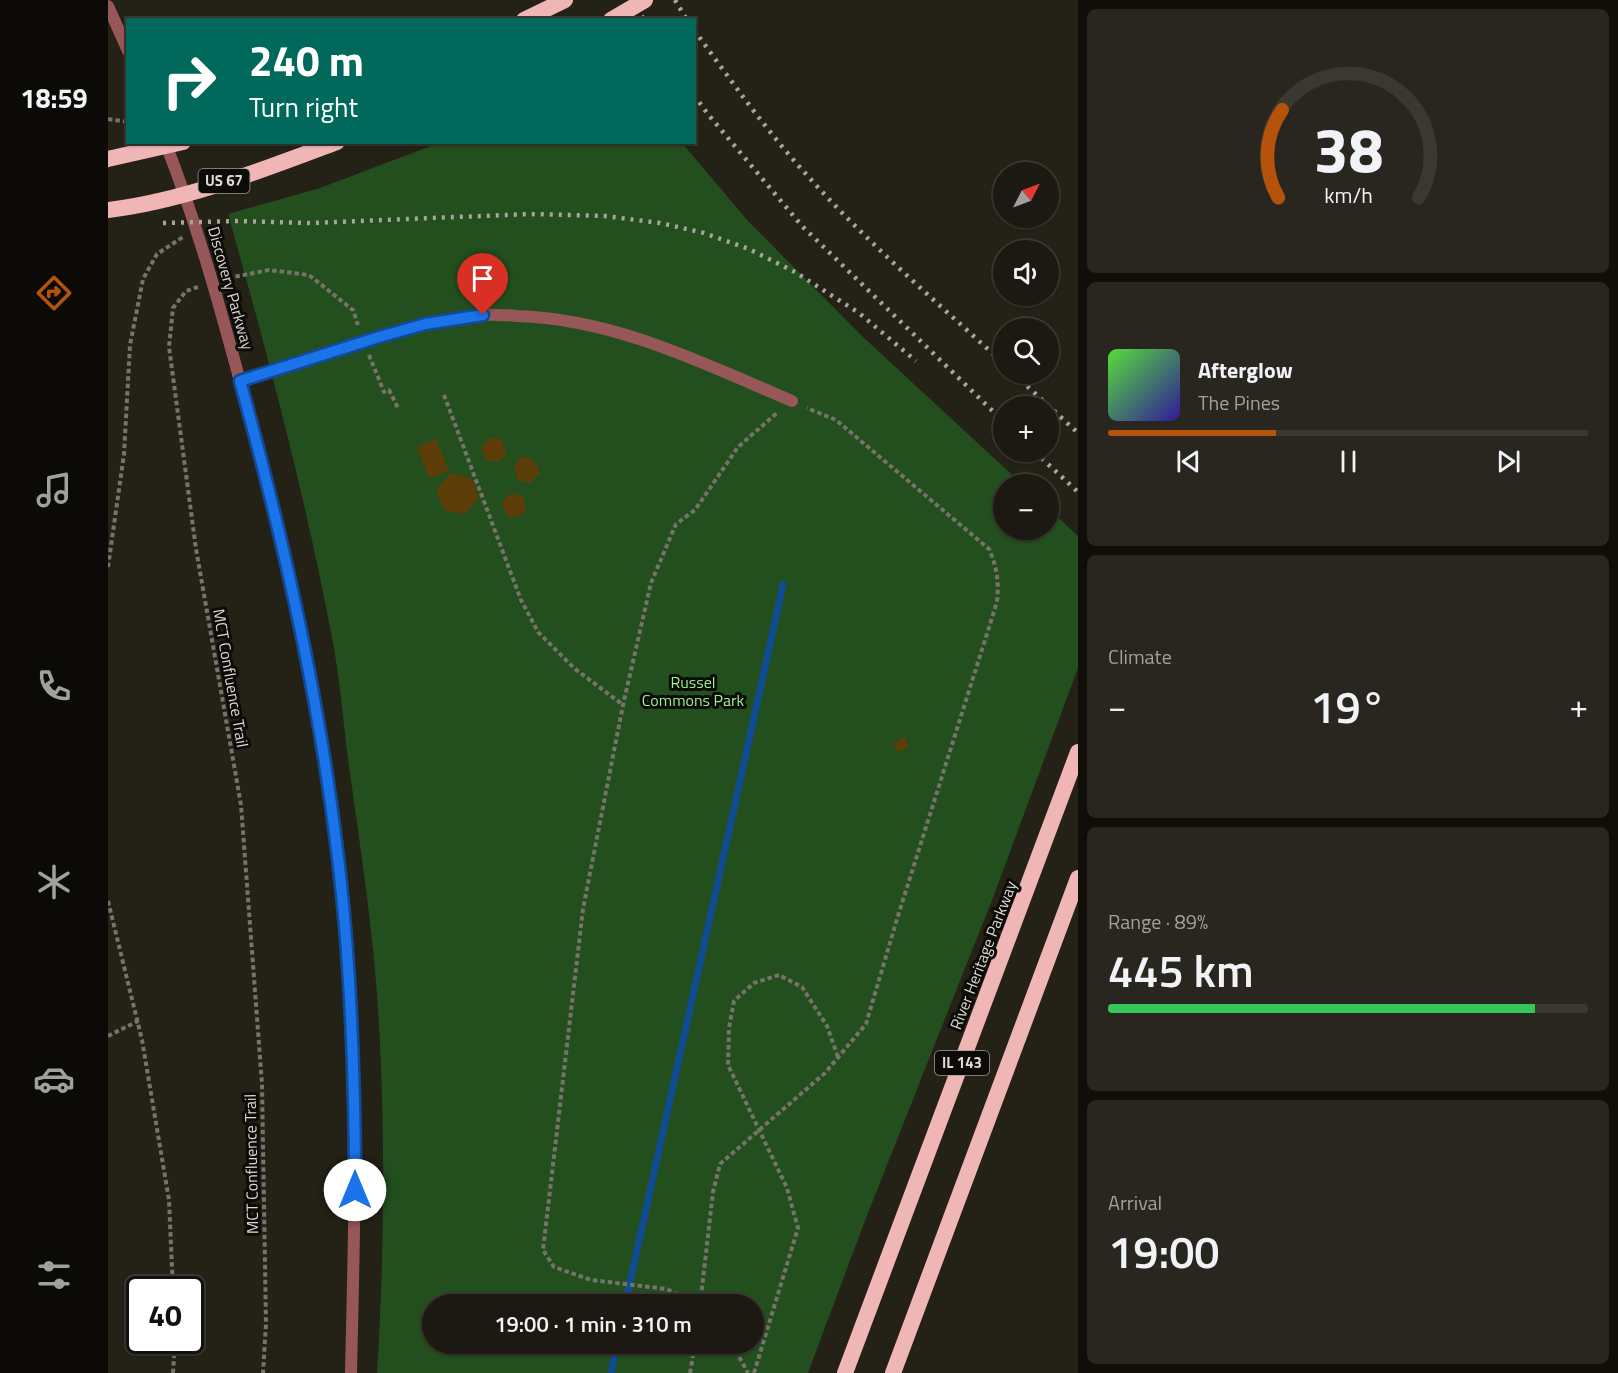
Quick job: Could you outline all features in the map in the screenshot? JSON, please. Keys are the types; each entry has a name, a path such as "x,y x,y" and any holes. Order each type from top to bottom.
{"highway":[{"path":"528,18 565,0"},
{"path":"614,18 645,0"},
{"path":"108,159 174,144"},
{"name":"US 67","path":"108,210 143,206 264,169 332,144"},
{"name":"River Heritage Parkway","path":"845,1373 1078,752"},
{"name":"IL 143","path":"893,1373 1078,878"}],"street":[{"path":"108,6 126,46"},
{"name":"Discovery Parkway","path":"166,144 196,228 212,281 267,480 320,727 336,843 348,958 354,1072 355,1214 351,1373"},
{"path":"240,381 425,324 483,315 542,316 619,332 682,353 792,401"}],"path":[{"path":"108,119 126,122"},
{"path":"108,567 124,454 130,345 143,279 157,254 196,228"},
{"name":"MCT Confluence Trail","path":"262,1373 266,1324 262,1083 241,805 196,549 169,347 173,308 186,291 212,281 268,270 309,275 353,310 384,392 389,390 399,410"},
{"path":"444,395 521,600 538,632 574,668 623,705"},
{"path":"677,1294 667,1289 591,1280 554,1267 543,1250 583,909 623,705 651,583 676,524 694,510 738,447 792,401 836,420 970,532 989,549 996,566 999,583 997,602 866,1024 825,1073 720,1164 713,1192 700,1294"},
{"path":"108,901 138,1022 169,1200 172,1276"},
{"path":"754,1373 798,1228 787,1188 728,1065 729,1028 734,1001 754,983 779,975 802,987 827,1026 838,1058"},
{"path":"108,1036 138,1022"},
{"path":"173,1373 174,1354"},
{"path":"690,1373 693,1354"},
{"path":"738,1354 748,1373"}],"green space":[{"name":"Russel Commons Park","path":"436,144 683,144 748,221 863,337 993,457 993,462 998,462 1011,474 993,474 993,540 1059,540 1059,518 1078,536 1078,668 994,895 866,1218 808,1373 377,1373 383,1166 382,1084 372,939 331,632 309,527 257,318 228,214 320,188"}],"building":[{"path":"490,438 502,439 506,455 499,461 487,461 481,448"},
{"path":"436,439 449,471 429,478 417,447"},
{"path":"522,456 534,460 540,473 530,483 518,480 514,467"},
{"path":"451,473 472,479 479,497 466,514 444,510 436,490"},
{"path":"510,494 523,496 526,509 519,517 507,516 501,503"},
{"path":"905,737 909,747 897,752 893,743"}],"waterway":[{"path":"627,1294 783,585"},
{"path":"611,1373 615,1354"}],"railway":[{"path":"633,0 643,18"},
{"path":"675,0 686,18"},
{"path":"696,33 762,122 829,199 902,271 993,354"},
{"path":"696,98 802,226 993,411"},
{"path":"163,223 238,221 310,223 530,214 605,216 660,223 704,233 749,249 795,272 859,313 916,361"},
{"path":"1025,384 1078,433"},
{"path":"1046,462 1078,492"}],"route":[{"path":"355,1190 354,1072 348,958 336,843 320,727 267,480 240,381 425,324 483,315"}]}
